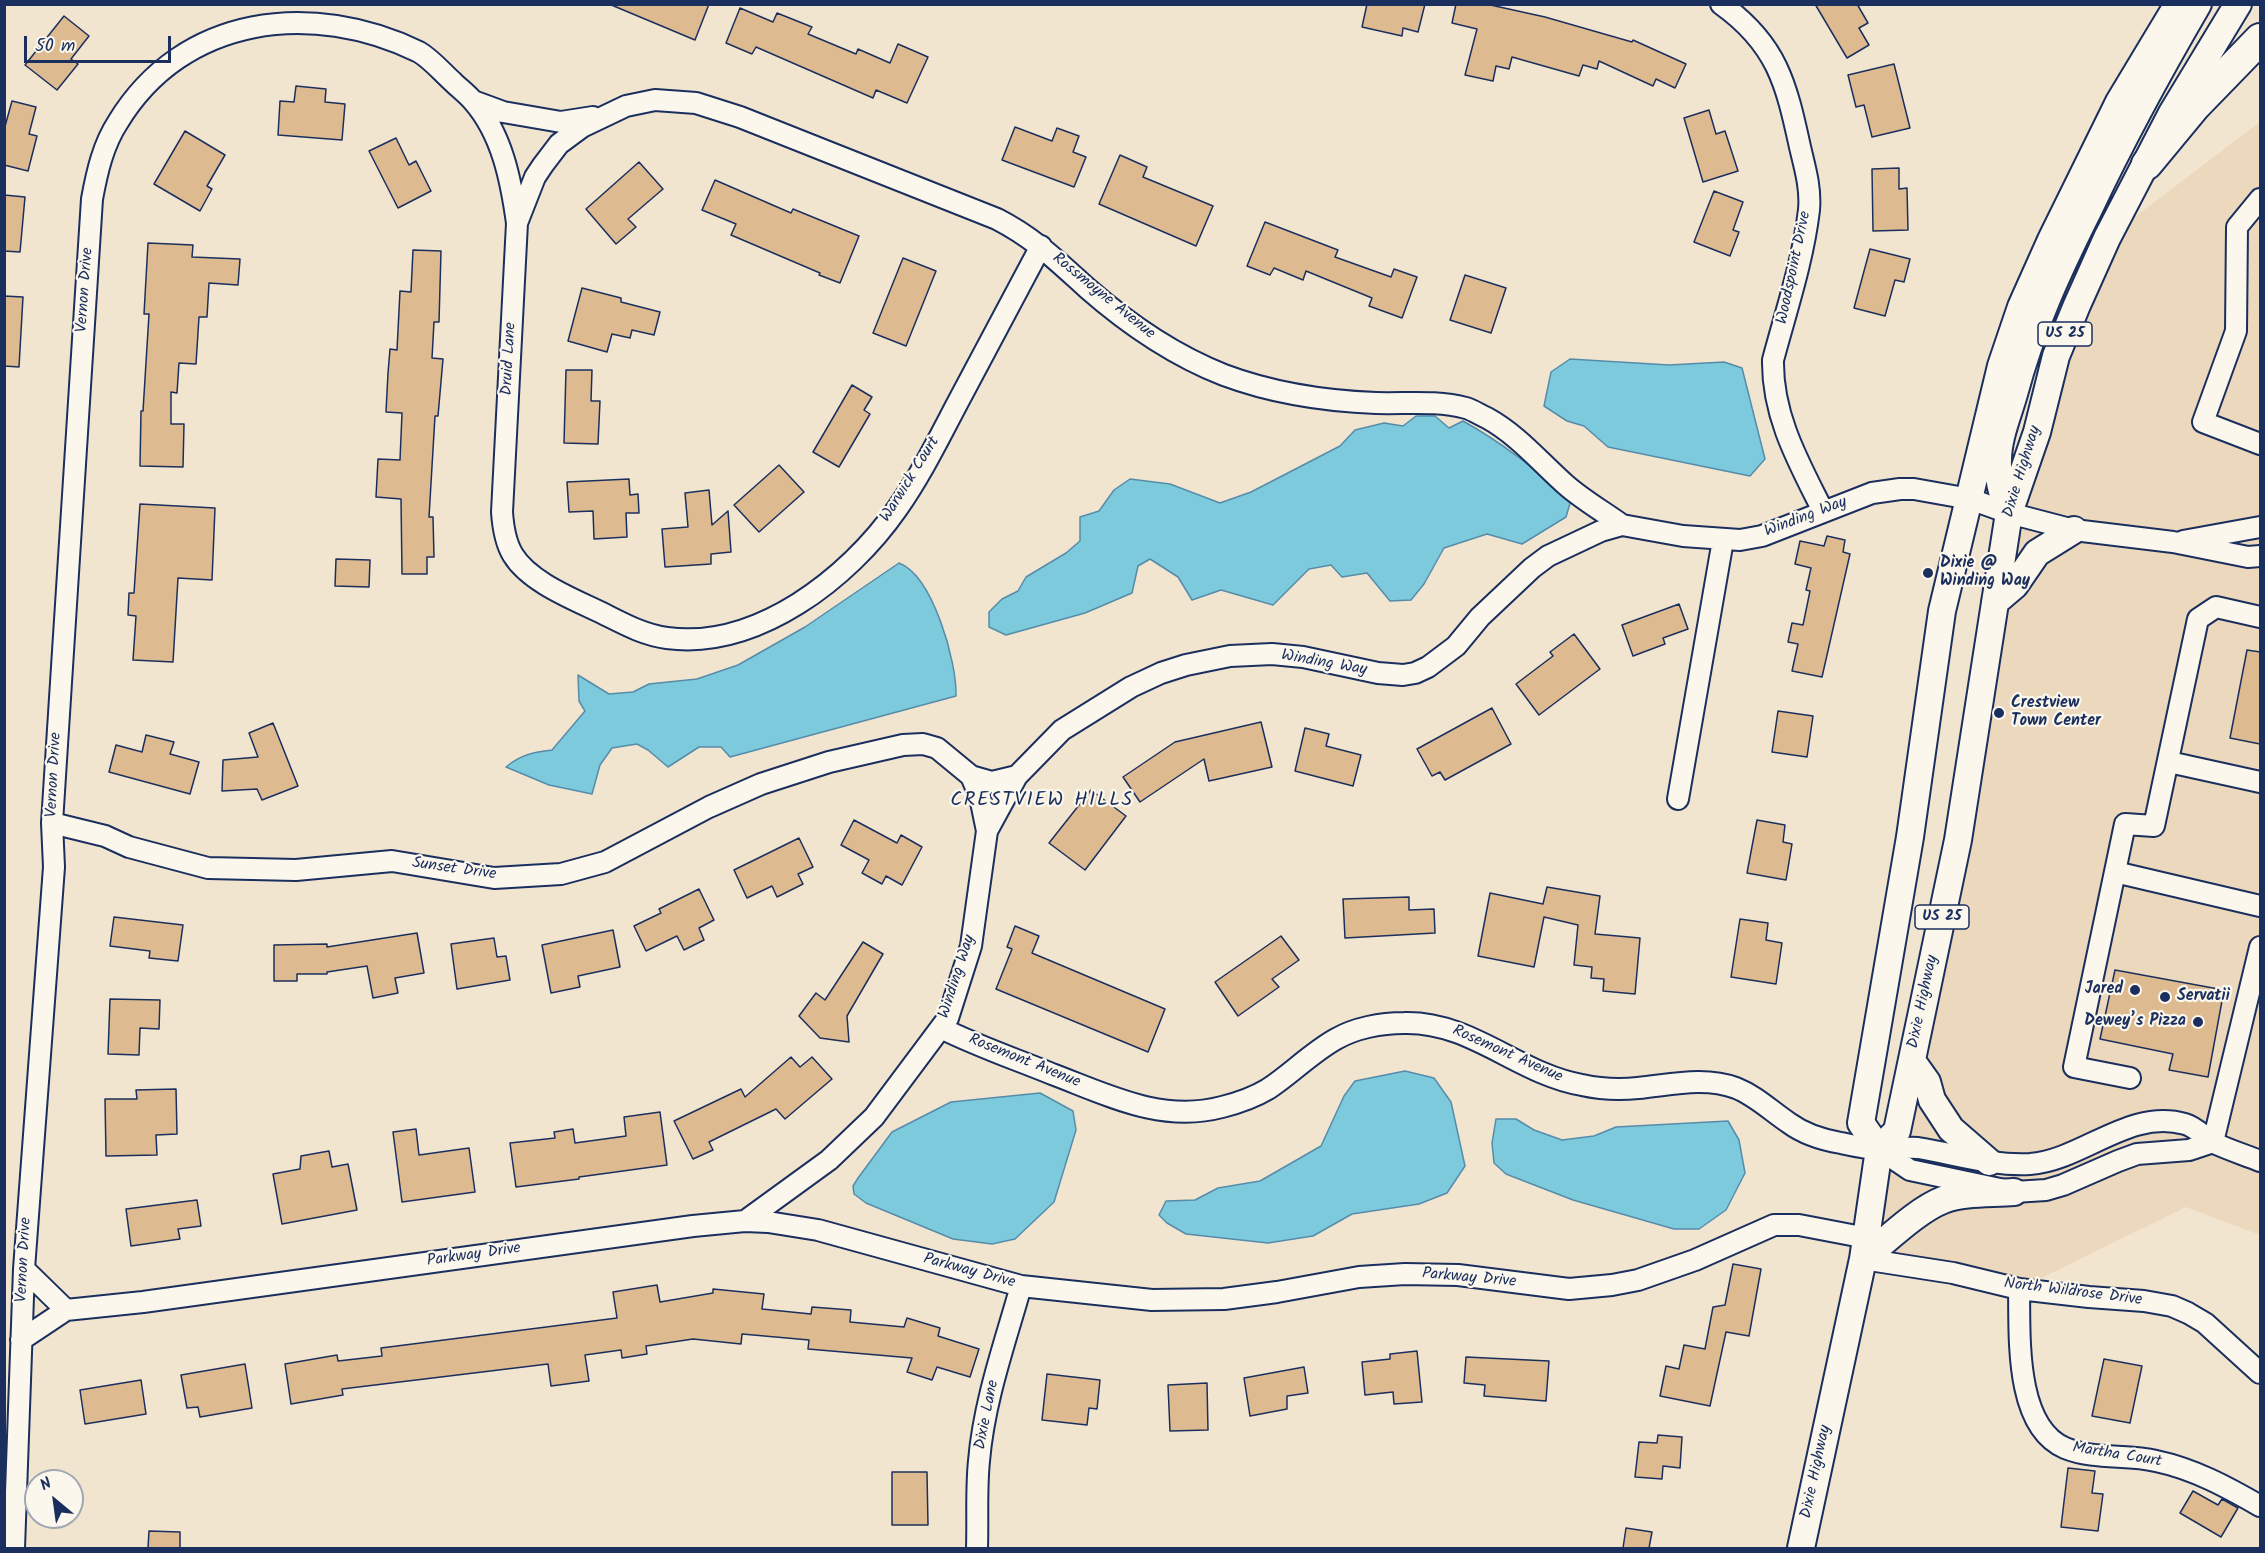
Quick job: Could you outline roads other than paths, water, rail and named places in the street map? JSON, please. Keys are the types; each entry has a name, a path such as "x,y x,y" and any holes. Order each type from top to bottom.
{"highway":[{"path":"2146,164 2195,106 2260,39"}],"main road":[{"name":"US 25","path":"1879,1149 1861,1123 1910,837 1942,611 2001,366 2021,307 2050,240 2119,102 2178,4"},
{"path":"2009,513 1999,482 2000,446 2018,378 2038,318 2113,159 2160,69 2198,4"},
{"name":"Dixie Highway","path":"1801,1548 1865,1249 1873,1177 1879,1149 1897,1131 1958,840 2009,513 2037,432 2056,356 2077,305 2108,238 2172,113 2238,4"},
{"path":"1995,602 2015,585 2037,553 2074,530"},
{"path":"1912,1061 1927,1082 1932,1100 1950,1129 1989,1162"},
{"path":"1865,1249 1920,1212 1943,1200 2014,1192"}],"street":[{"name":"Woodspoint Drive","path":"1721,4 1742,19 1774,58 1789,97 1809,189 1804,243 1773,360 1773,380 1775,399 1789,441 1822,511"},
{"name":"Rossmoyne Avenue","path":"200,42 227,30 268,20 303,18 338,21 376,31 421,53 473,101 491,130 505,159 513,191 517,224"},
{"name":"Vernon Drive","path":"14,1548 24,1269 54,867 52,823 92,199 97,171 117,123 151,78 179,55 200,42"},
{"name":"Rossmoyne Avenue","path":"543,165 559,144 582,127 626,106 655,100 696,103 740,117 997,219 1023,232 1088,289 1153,340 1224,374 1307,397 1376,403 1431,402 1468,408 1502,426 1567,486 1622,525"},
{"name":"Rossmoyne Avenue","path":"473,101 503,112 561,122 602,116"},
{"name":"Druid Lane","path":"514,556 505,536 502,512 517,224 535,177 543,165"},
{"path":"2260,199 2237,227 2236,331 2203,422 2260,444"},
{"name":"Warwick Court","path":"514,556 524,568 546,585 633,628 664,638 688,640 712,637 740,631 777,616 822,588 859,555 897,510 921,471 1041,246"},
{"name":"Winding Way","path":"745,1221 829,1160 874,1117 941,1028 948,1018 971,946 987,831 1017,776 1062,730 1131,687 1161,673 1186,665 1230,656 1272,654 1304,657 1378,673 1403,675 1415,673 1428,667 1456,645 1480,616 1548,556 1601,531 1622,525 1683,536 1723,540 1762,536 1872,493 1914,489 1970,499 2009,513 2074,530 2173,542"},
{"path":"2173,542 2260,527"},
{"path":"1678,799 1723,540"},
{"path":"2173,542 2248,557 2260,556"},
{"path":"2130,1077 2074,1067 2125,824 2154,826 2198,619 2216,607 2260,617"},
{"name":"Sunset Drive","path":"52,823 105,836 129,847 208,868 296,870 392,861 494,878 561,874 604,862 709,807 761,784 829,762 895,747 923,744 937,748 971,776 981,797 987,831"},
{"path":"2169,762 2260,782"},
{"path":"971,776 992,782 1017,776"},
{"path":"2115,872 2260,906"},
{"path":"1879,1149 1910,1170 2014,1192 2046,1190 2137,1154 2189,1150 2213,1142 2260,947"},
{"name":"Rosemont Avenue","path":"941,1028 1129,1104 1177,1113 1202,1112 1242,1102 1264,1092 1335,1040 1353,1031 1380,1025 1430,1024 1469,1036 1512,1060 1561,1081 1610,1089 1701,1081 1720,1084 1756,1099 1790,1125 1806,1134 1839,1143 1879,1149 1913,1148 1989,1162 2018,1164 2050,1160 2122,1129 2168,1122 2190,1125 2213,1142 2260,1161"},
{"name":"Parkway Drive","path":"21,1340 66,1310 167,1299 745,1221 819,1230 1021,1286 1152,1300 1224,1299 1359,1277 1406,1274 1458,1275 1569,1289 1612,1285 1638,1280 1695,1260 1774,1225 1799,1225 1865,1249"},
{"name":"North Wildrose Drive","path":"1865,1249 2019,1288 2172,1306 2205,1323 2260,1373"},
{"path":"24,1269 66,1310"},
{"name":"Dixie Lane","path":"977,1548 979,1462 983,1433 998,1366 1021,1286"},
{"name":"Martha Court","path":"2019,1288 2021,1351 2026,1388 2033,1412 2050,1437 2065,1448 2087,1453 2134,1457 2173,1465 2196,1473 2260,1506"}],"water":[{"path":"1570,359 1669,365 1724,362 1742,368 1765,459 1750,476 1608,447 1584,426 1567,421 1544,406 1551,372"},
{"path":"1416,416 1435,416 1449,428 1463,421 1492,438 1571,500 1566,517 1522,544 1487,534 1444,548 1424,584 1411,600 1390,601 1367,573 1342,577 1331,565 1309,569 1273,605 1221,590 1192,600 1178,577 1150,559 1138,566 1132,593 1085,613 1006,635 989,627 989,612 1002,599 1018,591 1026,577 1066,553 1080,541 1080,517 1099,511 1114,490 1130,479 1170,484 1220,503 1251,492 1340,446 1355,430 1384,423 1403,426"},
{"path":"899,563 911,571 922,584 941,622 952,663 956,696 730,757 721,747 699,747 668,767 637,744 612,748 600,765 592,794 549,785 506,767 528,755 552,750 585,711 579,701 578,675 609,694 633,692 649,684 697,679 738,665 805,627"},
{"path":"1405,1071 1434,1078 1451,1102 1465,1166 1447,1193 1419,1204 1352,1214 1313,1236 1268,1243 1186,1234 1167,1223 1159,1215 1166,1201 1195,1200 1218,1188 1260,1181 1321,1146 1344,1096 1355,1081"},
{"path":"1040,1093 1073,1111 1076,1130 1054,1202 1015,1239 992,1244 953,1239 866,1203 854,1194 853,1186 892,1132 951,1102"},
{"path":"1496,1119 1516,1119 1534,1130 1562,1140 1594,1136 1616,1127 1728,1121 1739,1140 1745,1173 1726,1210 1699,1229 1674,1229 1573,1200 1506,1174 1494,1163 1492,1143"}],"place":[{"name":"Dixie @ Winding Way","path":"1928,573"},
{"name":"Crestview Town Center","path":"1999,713"},
{"name":"Jared","path":"2135,990"},
{"name":"Servatii","path":"2165,997"},
{"name":"Dewey’s Pizza","path":"2198,1022"}],"district":[{"name":"CRESTVIEW HILLS","path":"1042,802"}]}
